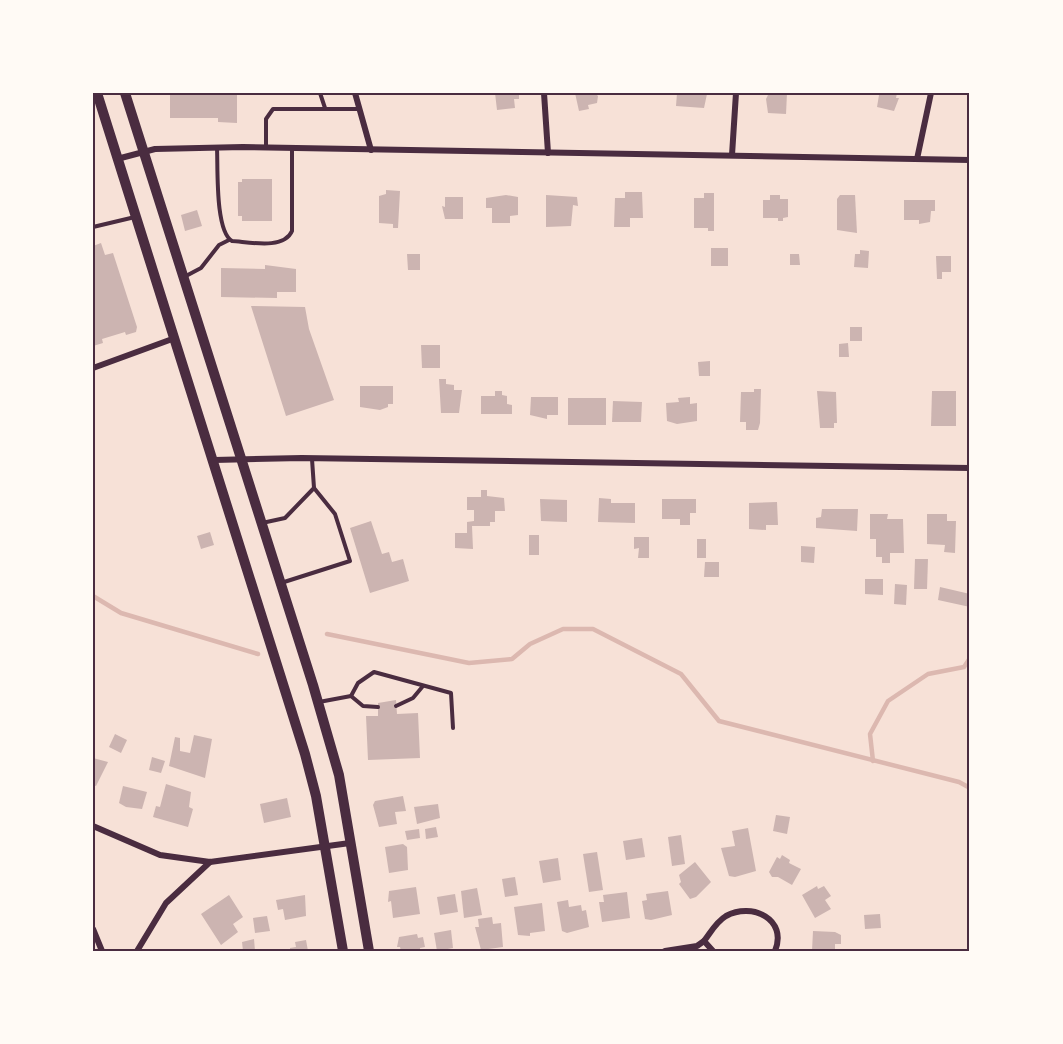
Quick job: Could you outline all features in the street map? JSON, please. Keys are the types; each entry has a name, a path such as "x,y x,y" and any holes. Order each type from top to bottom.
{"main road":[{"path":"97,93 305,754 316,796 343,951"},
{"path":"125,93 281,583 339,775 369,951"}],"street":[{"path":"355,93 371,150"},
{"path":"544,93 548,153"},
{"path":"732,154 736,93"},
{"path":"917,159 931,93"},
{"path":"117,160 144,152 217,147 732,154 970,160"},
{"path":"93,368 175,338"},
{"path":"214,460 312,458 970,468"},
{"path":"93,826 160,855 210,862 350,843"},
{"path":"137,951 166,903 210,862"},
{"path":"665,951 697,946 725,917 748,910 759,912 776,927 779,933 775,951"},
{"path":"93,928 102,951"},
{"path":"704,941 713,951"}],"lane":[{"path":"321,93 325,108"},
{"path":"266,147 266,119 273,109 359,109"},
{"path":"217,147 221,220 223,230 229,240"},
{"path":"183,277 201,268 219,245 229,240 277,242 290,236 292,148"},
{"path":"93,227 136,217"},
{"path":"281,583 351,561 335,514 314,488 312,458"},
{"path":"262,524 285,518 314,488"},
{"path":"351,696 358,683 374,672 451,693 453,728"},
{"path":"396,706 413,698 423,686"},
{"path":"318,702 351,696"},
{"path":"351,696 363,706 378,707"}],"building":[{"path":"170,93 237,93 237,123 218,122 218,118 170,118"},
{"path":"495,93 519,93 519,99 514,99 515,108 497,110"},
{"path":"575,93 595,93 598,96 597,103 588,105 589,109 579,111"},
{"path":"677,93 707,94 704,108 676,106"},
{"path":"769,93 787,93 786,114 768,113 766,99"},
{"path":"873,93 897,93 896,98 899,98 894,111 877,107 879,95"},
{"path":"242,179 272,179 272,221 242,221 242,216 238,216 238,182 242,182"},
{"path":"386,190 400,191 398,228 393,228 393,224 379,223 379,196 386,194"},
{"path":"625,192 642,192 643,218 630,218 630,227 614,227 615,198 625,198"},
{"path":"704,193 714,193 714,231 708,231 708,228 694,228 694,198 704,198"},
{"path":"506,195 518,197 518,215 510,216 510,223 492,223 492,208 486,208 486,198"},
{"path":"546,195 577,197 578,206 573,205 571,226 546,227"},
{"path":"770,195 780,195 780,199 788,199 788,217 783,218 783,221 778,221 778,218 763,218 763,200 770,200"},
{"path":"840,195 855,195 857,233 837,230 837,199"},
{"path":"445,197 463,197 463,219 445,219 442,206 445,207"},
{"path":"904,200 935,200 935,211 931,211 930,222 919,224 919,220 904,220"},
{"path":"197,210 202,226 185,231 181,215"},
{"path":"101,243 105,255 113,253 137,327 136,332 126,335 125,332 102,339 103,343 93,346 93,246"},
{"path":"711,248 728,248 728,266 711,266"},
{"path":"860,250 869,251 868,268 854,267 855,254 860,254"},
{"path":"407,254 420,254 420,270 408,270"},
{"path":"790,254 799,254 800,265 790,265"},
{"path":"936,256 951,256 951,272 942,272 942,279 937,279"},
{"path":"265,265 296,269 296,292 277,292 277,298 221,297 221,268 265,269"},
{"path":"251,306 305,307 309,329 334,400 286,416"},
{"path":"850,327 862,327 862,341 850,341"},
{"path":"848,343 849,357 839,357 839,344"},
{"path":"421,345 440,345 440,368 422,368"},
{"path":"710,361 710,376 699,376 698,362"},
{"path":"439,379 446,379 446,384 454,385 454,390 462,390 459,413 441,413"},
{"path":"360,386 393,386 393,404 388,404 388,407 380,410 360,407"},
{"path":"754,389 761,389 760,423 758,430 746,430 746,422 740,422 741,392 754,392"},
{"path":"495,391 502,391 502,395 507,396 507,404 512,405 512,414 481,414 481,396 495,396"},
{"path":"817,391 836,392 837,423 834,423 834,428 820,428"},
{"path":"932,391 956,391 956,426 931,426"},
{"path":"531,397 558,397 558,415 547,415 547,419 530,415"},
{"path":"690,397 690,404 697,403 697,421 677,424 667,421 666,403 679,402 678,398"},
{"path":"568,398 606,398 606,425 568,425"},
{"path":"613,401 642,402 641,422 612,422"},
{"path":"481,490 487,490 487,496 504,498 505,511 495,511 495,522 490,522 490,526 472,526 473,549 455,548 455,533 467,533 467,522 474,521 474,510 467,510 467,497 481,497"},
{"path":"599,498 611,499 611,503 635,503 635,523 598,522"},
{"path":"540,499 567,500 567,522 541,521"},
{"path":"662,499 696,499 696,513 690,513 690,525 680,525 680,519 662,519"},
{"path":"777,502 778,525 766,525 766,530 749,529 749,503"},
{"path":"822,509 858,509 857,531 816,528 816,518 821,517"},
{"path":"870,514 888,514 887,519 903,519 904,553 890,553 890,563 882,563 882,557 876,557 876,539 870,539"},
{"path":"927,514 947,514 947,521 956,521 955,553 944,552 945,545 927,544"},
{"path":"371,521 382,554 389,552 392,562 403,559 409,581 370,593 350,528"},
{"path":"210,532 214,545 201,549 197,536"},
{"path":"529,535 539,535 539,555 529,555"},
{"path":"634,537 649,537 649,558 638,558 639,548 634,549"},
{"path":"697,539 706,539 706,558 697,558"},
{"path":"801,546 815,547 814,563 801,562"},
{"path":"915,559 928,559 927,589 914,589"},
{"path":"705,562 719,562 719,577 704,577"},
{"path":"865,579 883,579 883,595 865,594"},
{"path":"895,584 907,585 906,605 894,604"},
{"path":"940,587 970,594 970,607 938,600"},
{"path":"396,700 397,714 418,713 420,758 368,760 366,716 378,716 378,703"},
{"path":"115,734 127,740 121,753 109,747"},
{"path":"194,735 212,739 205,778 169,766 175,737 180,738 180,751 190,753"},
{"path":"152,757 165,761 161,773 149,770"},
{"path":"93,758 108,762 96,786 93,785"},
{"path":"166,784 191,792 189,807 193,809 188,827 153,817 156,806 160,807"},
{"path":"123,786 147,792 142,809 126,807 119,803"},
{"path":"403,796 406,811 395,812 397,824 379,827 373,805 375,801"},
{"path":"287,798 291,817 264,823 260,804"},
{"path":"438,804 440,818 417,824 414,807"},
{"path":"776,815 790,817 787,834 773,831"},
{"path":"436,827 438,837 426,839 425,829"},
{"path":"748,828 756,871 735,877 729,876 721,848 735,846 732,831"},
{"path":"419,829 420,838 407,840 405,831"},
{"path":"681,835 685,864 672,866 668,837"},
{"path":"642,838 645,857 626,860 623,841"},
{"path":"403,844 407,847 408,870 389,873 385,847"},
{"path":"597,852 603,890 589,892 583,854"},
{"path":"782,855 790,860 789,863 801,869 792,885 778,877 772,877 769,872 777,857 780,859"},
{"path":"558,858 561,880 543,883 539,861"},
{"path":"695,862 711,882 696,897 690,899 679,884 681,882 679,875"},
{"path":"515,877 518,895 505,897 502,879"},
{"path":"817,886 818,889 824,886 831,896 825,900 831,909 815,918 802,895"},
{"path":"416,887 420,914 393,918 391,901 388,902 389,891"},
{"path":"477,888 482,915 464,918 461,891"},
{"path":"668,891 672,915 651,920 645,919 642,901 647,900 646,894"},
{"path":"627,892 630,918 602,922 599,902 604,902 603,895"},
{"path":"455,894 458,912 440,915 437,897"},
{"path":"229,895 243,917 233,924 238,932 221,945 201,914"},
{"path":"305,895 306,916 285,920 283,909 278,910 276,900"},
{"path":"568,900 569,907 581,905 582,911 586,910 589,927 567,933 562,931 557,902"},
{"path":"542,903 545,931 530,933 530,936 518,935 514,907"},
{"path":"880,914 881,928 865,929 864,915"},
{"path":"267,916 270,931 255,933 253,918"},
{"path":"492,917 493,924 501,923 503,947 481,950 475,927 479,927 478,919"},
{"path":"451,930 453,948 437,951 434,933"},
{"path":"813,931 835,932 841,935 841,944 835,944 835,951 812,951"},
{"path":"417,934 418,938 423,937 425,947 420,948 420,951 401,951 400,947 397,947 399,937"},
{"path":"254,939 255,951 243,951 242,942"},
{"path":"306,940 308,951 290,951 290,948 296,947 295,942"}],"waterway":[{"path":"93,596 121,613 258,654"},
{"path":"327,634 469,663 512,659 530,644 563,629 593,629 681,674 719,721 959,782 970,788"},
{"path":"873,761 870,734 888,701 928,674 964,667 970,658"}]}
